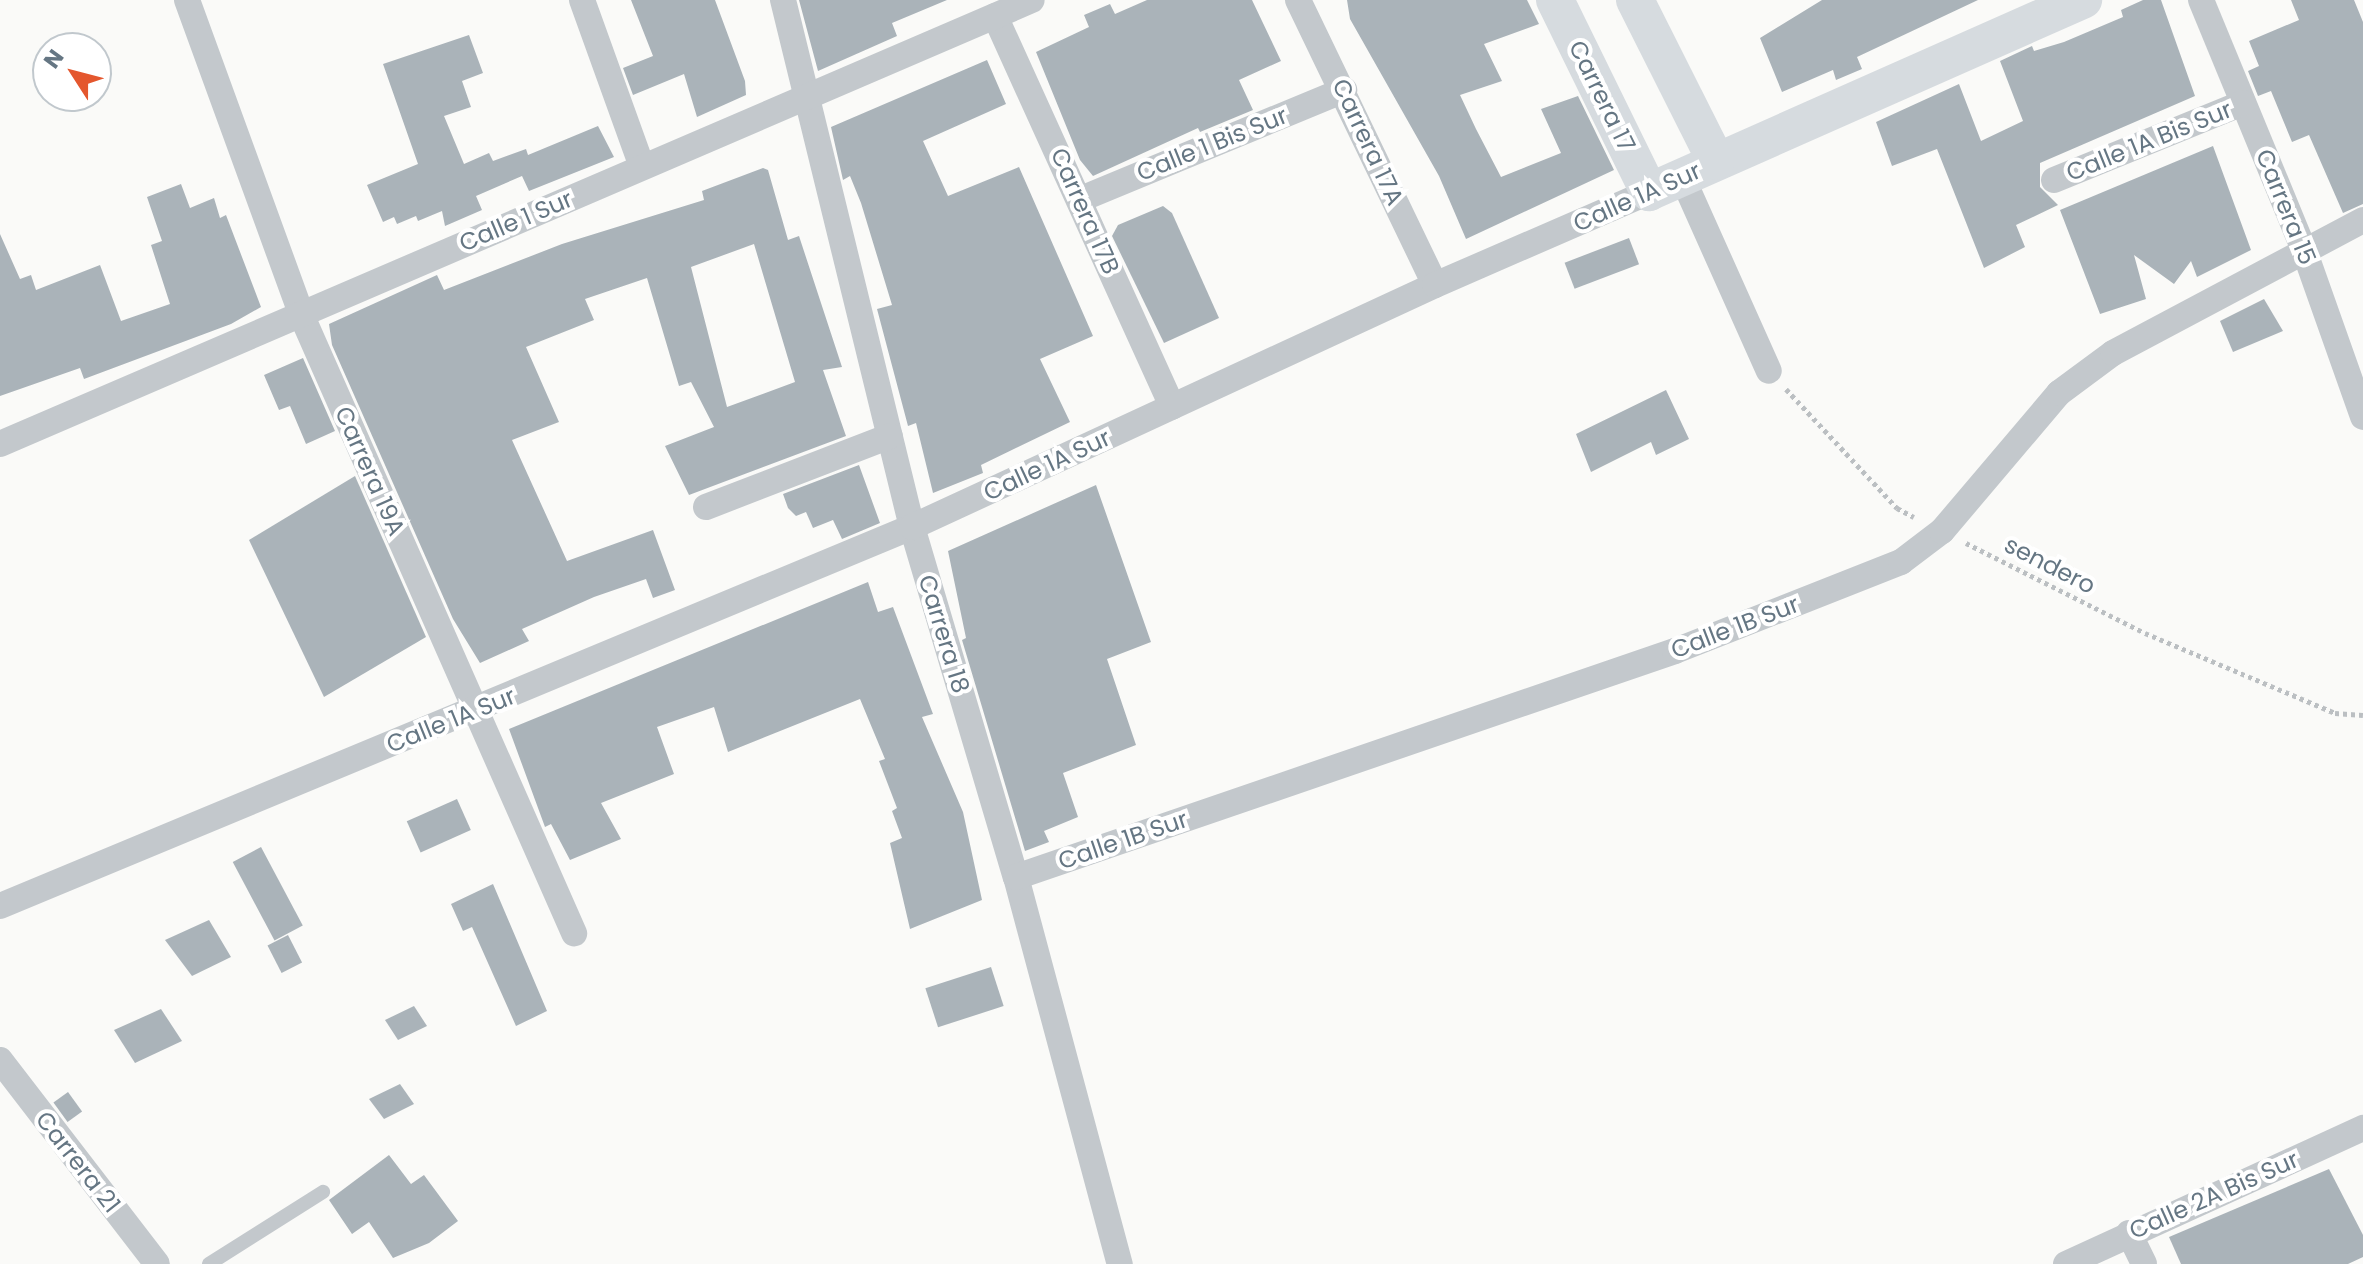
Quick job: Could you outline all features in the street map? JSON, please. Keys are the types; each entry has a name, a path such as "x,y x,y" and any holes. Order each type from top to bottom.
{"street":[{"name":"Carrera 19A","path":"187,0 301,314 574,933"},
{"path":"582,0 642,167"},
{"name":"Carrera 18","path":"783,0 809,96 912,527 1016,877 1120,1264"},
{"name":"Calle 1 Sur","path":"0,444 1032,0"},
{"name":"Carrera 17A","path":"1298,0 1344,90 1435,285"},
{"name":"Carrera 17","path":"1555,0 1666,186"},
{"path":"1635,0 1716,161"},
{"name":"Calle 1A Sur","path":"0,906 912,527 1435,285 2083,0"},
{"name":"Carrera 15","path":"2201,0 2304,250 2363,417"},
{"name":"Carrera 17B","path":"995,16 1081,199 1172,407"},
{"name":"Calle 1 Bis Sur","path":"1081,199 1344,90"},
{"name":"Calle 1A Bis Sur","path":"2054,180 2243,103"},
{"path":"1666,186 1769,371"},
{"name":"Calle 1B Sur","path":"1016,877 1675,651 1901,562 1942,531 2059,393 2113,353 2363,220"},
{"path":"706,507 890,436"},
{"name":"Carrera 21","path":"0,1060 157,1264"},
{"name":"Calle 2A Bis Sur","path":"2066,1264 2363,1128"},
{"path":"2129,1233 2144,1264"}],"lane":[{"path":"209,1264 323,1192"}],"path":[{"name":"sendero","path":"1769,371 1897,508 2145,633 2335,713 2363,715"}],"building":[{"path":"631,0 715,0 745,81 746,95 697,117 684,74 633,95 623,68 653,56"},
{"path":"799,0 947,0 892,23 897,36 818,71"},
{"path":"1147,0 1252,0 1281,61 1239,80 1253,110 1200,132 1198,128 1093,176 1080,160 1036,52 1089,27 1084,15 1110,4 1115,14"},
{"path":"1347,0 1527,0 1539,24 1484,44 1502,81 1460,95 1476,129 1501,177 1561,153 1541,109 1578,96 1614,170 1466,239 1439,176 1350,19"},
{"path":"1822,0 1978,0 1857,57 1862,69 1836,80 1833,70 1782,92 1760,38"},
{"path":"2143,0 2161,0 2195,96 2040,163 2040,187 2058,205 2016,225 2025,247 1984,268 1937,149 1892,166 1876,122 1959,84 1981,141 2023,121 2000,61 2032,46 2034,51 2064,42 2123,17 2121,10"},
{"path":"2291,0 2354,0 2363,22 2363,204 2343,213 2309,135 2292,142 2271,91 2258,96 2248,71 2259,66 2249,41 2299,20"},
{"path":"469,35 483,73 462,81 471,107 444,116 464,164 489,153 493,161 526,149 528,155 598,126 614,157 529,191 522,176 476,196 482,210 445,226 442,211 418,221 416,216 397,224 394,217 383,222 367,185 418,164 383,64"},
{"path":"987,60 1006,104 923,141 948,196 1019,167 1093,336 1040,359 1070,422 981,465 983,473 933,493 916,423 908,426 877,309 892,305 861,203 850,176 843,180 831,127"},
{"path":"2213,146 2251,250 2197,277 2191,261 2174,284 2134,255 2146,299 2100,314 2060,210"},
{"path":"763,168 768,170 788,240 799,236 842,367 823,370 846,436 689,495 665,446 714,427 691,382 679,386 647,278 585,299 594,320 526,347 559,422 512,440 567,561 653,530 675,590 653,598 646,579 594,597 522,629 529,641 480,663 453,619 332,345 329,324 437,275 444,290 562,244 704,200 702,191","holes":["754,244 795,382 727,407 691,267"]},
{"path":"181,184 190,208 214,198 220,218 226,215 261,307 231,324 84,379 80,368 0,396 0,234 20,279 31,275 36,290 100,265 121,321 170,304 151,245 162,241 147,197"},
{"path":"1163,206 1172,213 1219,318 1164,343 1112,236 1118,225"},
{"path":"1629,238 1639,264 1575,289 1565,263"},
{"path":"2264,299 2283,331 2233,352 2220,321"},
{"path":"303,358 335,431 306,444 290,406 279,410 264,375"},
{"path":"1666,390 1689,439 1656,455 1651,442 1591,472 1576,434"},
{"path":"859,465 880,523 842,539 833,520 813,528 806,512 796,516 788,508 783,494"},
{"path":"355,476 426,637 324,697 249,540"},
{"path":"1096,485 1151,642 1107,659 1136,745 1063,773 1078,817 1044,831 1049,842 1025,851 962,640 966,638 948,551"},
{"path":"868,582 878,612 893,607 933,714 922,717 963,812 982,900 910,929 890,843 902,838 892,811 897,808 879,761 885,759 860,699 728,752 714,707 657,727 674,774 601,803 621,839 570,860 551,824 545,827 509,729"},
{"path":"457,799 471,830 421,852 407,821"},
{"path":"261,847 303,926 275,941 233,862"},
{"path":"493,884 547,1011 516,1026 472,927 463,931 451,904"},
{"path":"209,920 231,957 192,976 165,940"},
{"path":"288,935 302,963 282,973 268,945"},
{"path":"991,967 1004,1006 938,1027 925,988"},
{"path":"414,1006 427,1026 398,1040 385,1020"},
{"path":"161,1009 182,1041 135,1063 114,1030"},
{"path":"400,1084 414,1104 384,1119 369,1099"},
{"path":"68,1092 82,1111 68,1122 53,1103"},
{"path":"389,1155 411,1184 424,1175 458,1221 429,1243 393,1258 369,1222 352,1234 329,1200"},
{"path":"2329,1169 2363,1235 2363,1257 2348,1264 2181,1264 2169,1237"}]}
